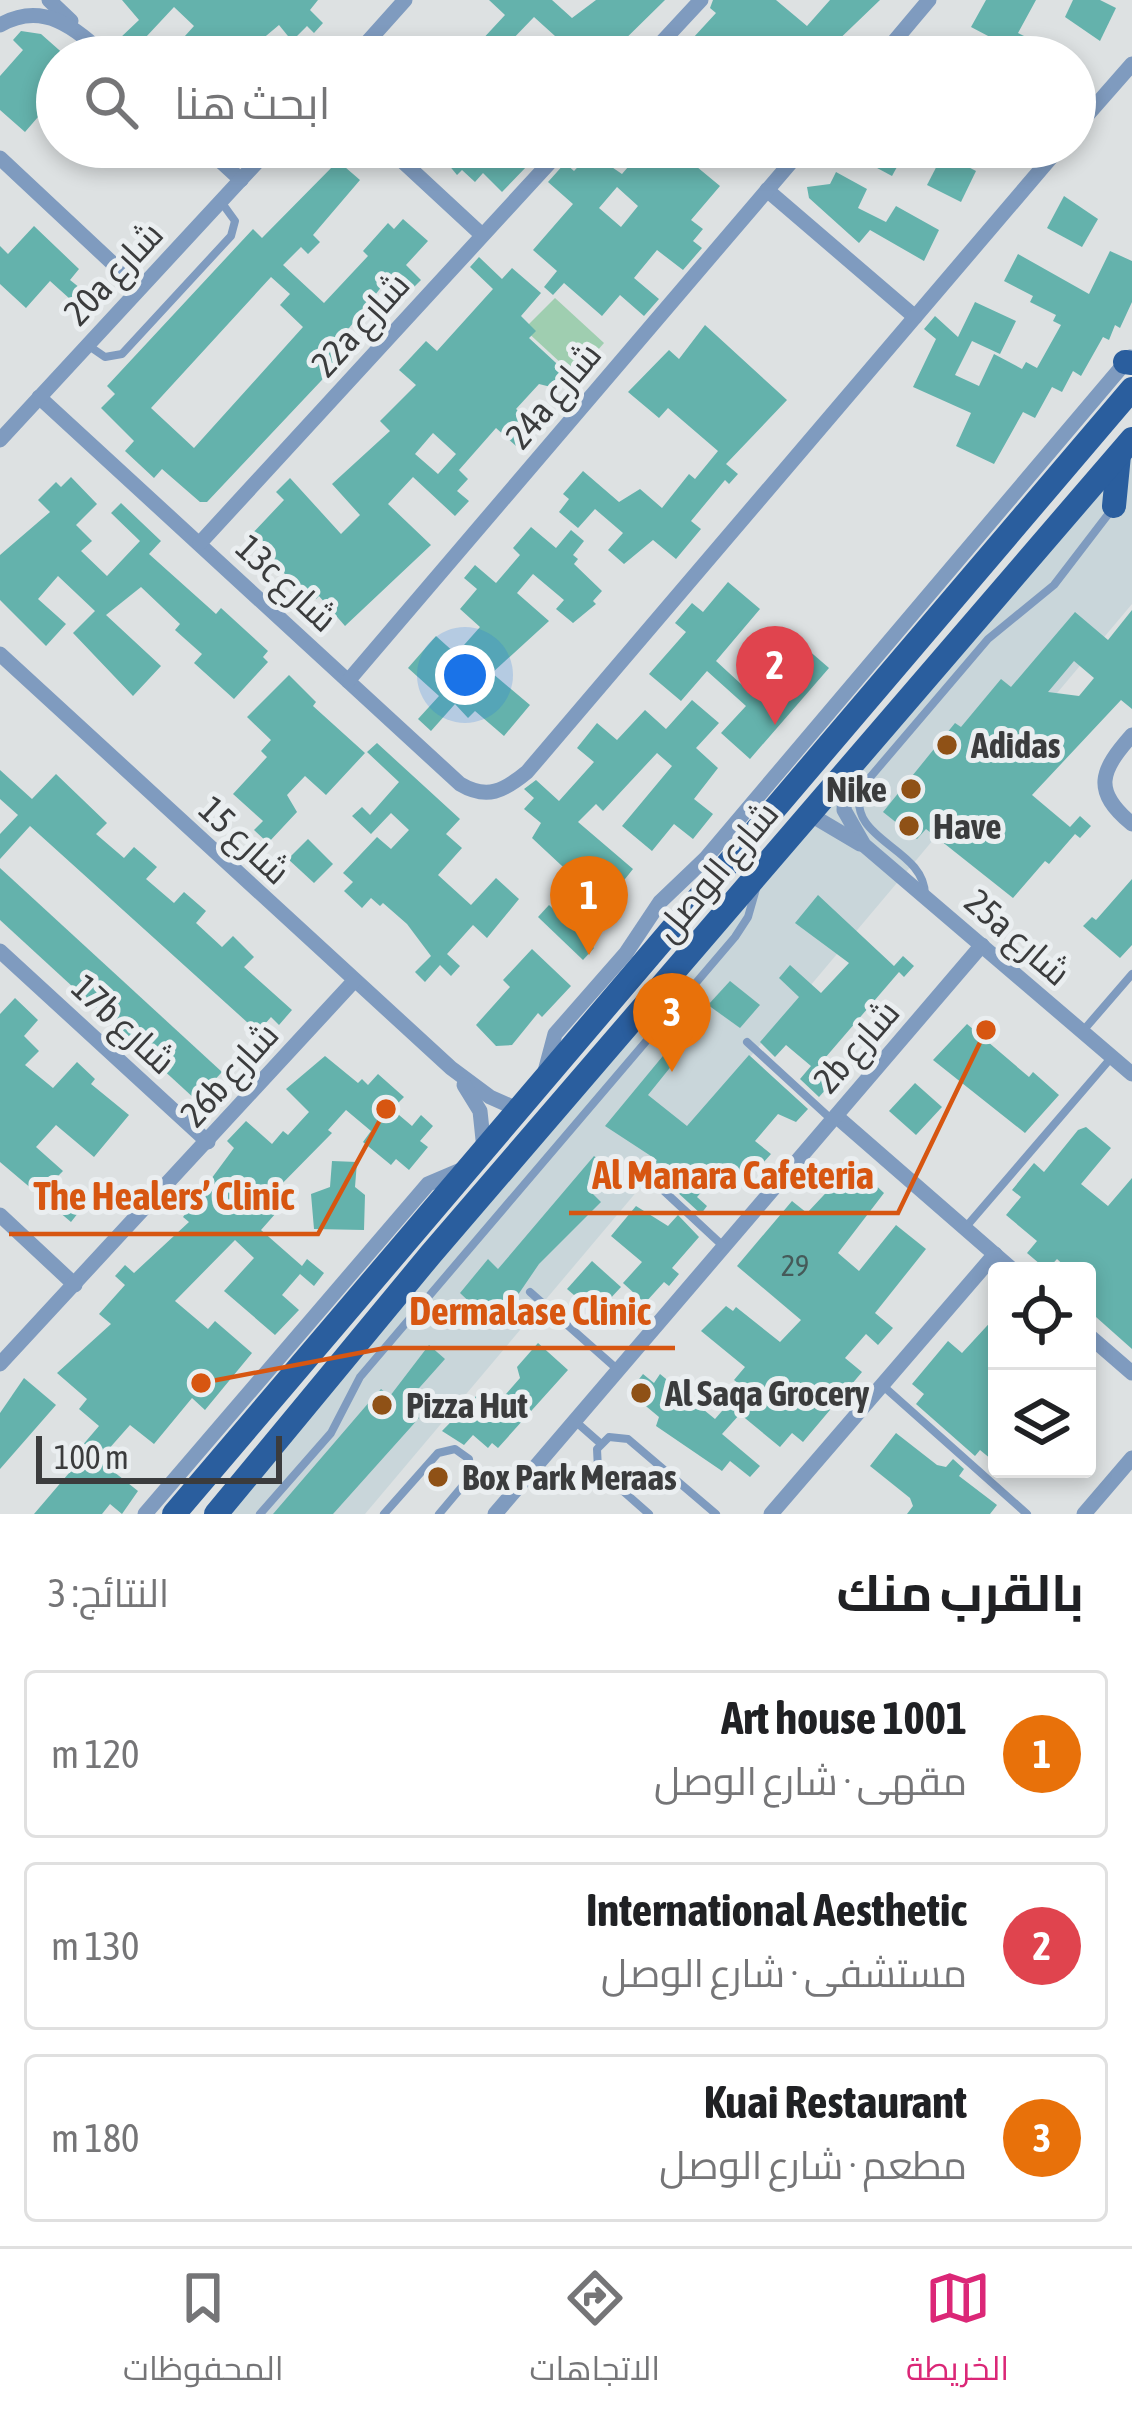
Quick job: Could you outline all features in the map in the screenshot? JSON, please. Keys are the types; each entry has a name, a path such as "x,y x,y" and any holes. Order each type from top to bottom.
{"main road":[{"name":"شارع الوصل","path":"174,1514 1132,389"},
{"name":"شارع الوصل","path":"216,1514 431,1254 1125,447"},
{"path":"1114,506 1125,447"},
{"path":"950,652 979,650"},
{"path":"811,815 811,790 894,689 909,656"},
{"path":"431,1254 454,1215 515,1142 517,1108"}],"street":[{"path":"0,22 19,0"},
{"path":"49,0 83,36"},
{"path":"373,36 406,0"},
{"path":"668,36 701,0"},
{"path":"897,36 926,1"},
{"path":"0,22 41,12 80,33"},
{"path":"1096,105 1132,64"},
{"path":"0,158 140,288"},
{"path":"228,168 241,180"},
{"name":"20a شارع","path":"0,440 252,168"},
{"path":"410,168 482,235"},
{"name":"22a شارع","path":"200,543 544,168"},
{"name":"24a شارع","path":"348,681 786,168"},
{"path":"767,190 915,317 1042,168"},
{"name":"13c شارع","path":"39,397 460,784 472,791 501,791 526,772 915,317"},
{"name":"شارع الوصل","path":"543,1079 551,1041 626,953 660,902 705,859 1130,360"},
{"name":"شارع 15","path":"0,655 451,1068 482,1093 517,1108"},
{"path":"1132,735 1108,764 1105,789 1113,808 1132,824"},
{"path":"846,773 844,810 864,845"},
{"name":"25a شارع","path":"811,815 864,845 1132,1074"},
{"name":"2b شارع","path":"495,1514 982,945"},
{"name":"17b شارع","path":"0,951 208,1142"},
{"name":"26b شارع","path":"0,1364 354,981"},
{"name":"شارع 15","path":"451,1068 480,1111 477,1157"},
{"path":"834,1118 1003,1262"},
{"name":"شارع الوصل","path":"145,1514 428,1184 477,1157"},
{"path":"0,1215 75,1285"},
{"path":"780,1511 994,1254"},
{"path":"1096,1342 1132,1373"},
{"path":"1084,1514 1132,1458"}],"lane":[{"path":"88,345 105,357 122,354 234,231 233,216 221,202"},
{"path":"925,896 920,872 866,825 858,797 866,779 979,650 1054,586 1132,482"},
{"path":"260,1514 331,1433 360,1377 735,938 748,917 757,879"},
{"path":"1082,1032 1132,974"},
{"path":"746,1042 834,1118"},
{"path":"965,1228 1112,1057"},
{"path":"637,1166 723,1246"},
{"path":"530,1292 618,1370"},
{"path":"882,1385 1027,1514"},
{"path":"574,1420 600,1443"},
{"path":"649,1514 598,1469 595,1455 600,1443 619,1436 628,1439 716,1514"},
{"path":"384,1514 438,1453 455,1449 469,1459 471,1476 439,1514"}],"shaded area":[{"path":"1132,439 1132,604 365,1514 216,1514"}],"green space":[{"path":"555,298 604,343 575,376 524,329"}],"building":[{"path":"122,0 318,0 310,10 323,23 314,33 307,26 297,36 288,36 279,25 266,36 185,36 194,26 174,7 147,36 122,36 139,20"},
{"path":"489,0 552,0 572,18 596,0 665,0 628,36 555,36 534,17 516,36 486,36 505,15"},
{"path":"713,0 776,0 807,26 830,0 880,0 843,36 695,36 716,13 710,8"},
{"path":"986,0 1036,0 1018,33 1024,36 988,36 971,27"},
{"path":"1073,0 1100,0 1116,8 1100,41 1065,17"},
{"path":"21,31 43,36 36,36 36,119 25,132 0,110 0,76 23,50 13,40"},
{"path":"331,168 346,168 360,180 313,235 320,242 308,254 301,247 283,265 324,303 368,256 363,251 388,223 394,229 403,219 428,241 406,265 421,280 412,289 398,274 390,276 342,337 352,346 337,364 207,502 200,502 162,469 154,478 125,451 134,441 101,408 115,394 107,386 253,229 262,238","holes":["271,277 290,294 280,305 303,327 194,448 151,408"]},
{"path":"451,168 525,168 502,192 483,173 475,182 462,170 457,175"},
{"path":"561,168 613,168 622,174 627,168 698,168 720,186 691,220 703,229 693,241 702,248 683,270 657,250 634,278 659,299 644,316 620,295 602,316 564,283 553,295 544,287 557,271 533,250 573,204 548,182","holes":["617,187 638,206 621,227 599,208"]},
{"path":"936,168 976,171 961,202 927,185"},
{"path":"836,172 867,189 858,208 886,222 896,206 939,230 924,261 870,230 859,243 809,198 807,187 830,184"},
{"path":"1064,196 1098,219 1082,247 1047,228"},
{"path":"34,226 79,269 70,280 80,288 70,299 50,281 26,308 0,284 0,246 8,254"},
{"path":"1110,251 1132,261 1132,302 1120,328 1115,325 1109,340 1103,337 1081,376 1073,371 1062,392 1052,387 1035,418 1023,412 994,464 956,446 971,413 913,387 936,339 924,329 935,316 958,337 975,302 1016,321 1000,354 972,341 955,375 979,386 994,354 1022,369 1026,362 1037,368 1061,325 1053,321 1056,315 1030,302 1033,296 1004,281 1018,254 1089,294"},
{"path":"479,257 502,279 512,268 541,293 521,316 536,331 529,338 568,374 555,388 539,384 516,409 535,425 516,446 496,428 459,470 468,479 457,491 469,501 455,516 413,477 388,504 431,545 345,626 319,596 316,599 286,575 248,538 284,500 276,492 290,478 341,534 360,515 332,484 390,431 380,421 416,385 399,370 426,341 437,351 493,289 470,267","holes":["433,433 456,454 438,474 415,454"]},
{"path":"705,325 787,400 726,464 738,474 729,484 725,480 691,521 701,529 676,559 653,540 624,564 608,550 623,533 595,509 578,528 559,512 569,499 563,494 583,471 619,502 640,489 662,508 689,474 695,479 718,451 668,408 659,418 628,392 669,350 679,359"},
{"path":"71,477 97,504 76,525 92,541 81,551 107,576 140,541 111,513 121,503 161,541 149,554 216,614 221,608 268,651 263,657 268,662 234,699 194,663 202,654 175,630 180,624 141,587 106,615 161,666 133,696 73,633 95,611 58,576 38,599 66,624 46,646 0,600 0,555 50,512 38,500 56,482 61,487"},
{"path":"531,527 556,548 571,530 584,541 573,555 578,559 574,564 602,591 593,601 596,604 573,623 556,609 564,600 533,574 517,593 549,621 492,673 530,705 504,736 475,711 468,718 455,704 431,731 418,719 439,696 408,668 436,636 456,654 480,627 460,609 477,589 464,578 475,565 496,583 520,555 513,548"},
{"path":"728,582 760,609 716,661 753,695 799,642 829,668 750,759 721,733 746,706 707,671 681,701 649,674 686,632 675,623 692,603 703,612"},
{"path":"1132,610 1132,709 1121,700 1032,795 1070,827 1080,816 1091,826 1080,838 1075,834 1049,864 1045,861 1013,898 926,829 917,839 883,812 955,723 961,727 1001,679 1011,687 1075,612 1108,640","holes":["1074,661 1094,678 1079,696 1048,692"]},
{"path":"289,675 316,702 313,706 365,753 326,795 305,776 287,795 297,812 268,843 254,830 263,821 233,794 267,757 261,751 271,740 247,717"},
{"path":"692,700 719,723 696,748 718,768 694,799 713,814 693,839 674,824 652,851 622,826 672,766 657,753 603,811 596,804 578,822 633,869 613,894 604,899 594,890 591,893 532,838 541,823 524,809 534,798 524,789 536,780 559,801 594,762 577,748 597,723 617,740 645,710 666,729"},
{"path":"377,743 460,819 446,834 462,848 438,875 471,905 496,878 519,899 487,938 473,925 447,954 460,966 451,976 440,965 425,982 415,972 431,956 407,924 383,903 380,906 371,898 362,908 344,891 353,882 343,873 377,837 391,849 409,830 391,813 371,834 352,816 362,807 370,815 399,782 367,752"},
{"path":"0,770 32,799 56,774 107,823 96,834 124,858 134,847 157,867 146,879 174,903 184,892 206,911 196,923 222,947 233,936 254,957 244,967 292,1010 279,1025 271,1017 258,1032 30,826 0,859 0,834 18,815 0,799"},
{"path":"308,839 333,864 314,883 288,859"},
{"path":"0,868 222,1072 196,1100 0,920"},
{"path":"1132,879 1132,945 1120,958 1083,926 1092,917 1096,920"},
{"path":"818,895 894,966 903,956 914,966 904,977 899,972 819,1065 835,1079 819,1097 800,1079 811,1066 786,1045 775,1057 760,1042 799,997 779,978 790,965 821,993 849,963 795,923"},
{"path":"549,905 594,948 583,960 538,917"},
{"path":"532,949 571,986 542,1017 538,1013 512,1045 496,1046 476,1025 510,987 503,980"},
{"path":"730,981 760,1005 740,1028 708,1005"},
{"path":"15,998 38,1020 24,1036 39,1051 25,1065 53,1088 77,1062 95,1079 91,1084 129,1115 94,1157 56,1125 36,1147 63,1171 51,1183 82,1208 71,1222 0,1162 0,1014"},
{"path":"967,1024 1029,1077 1033,1072 1059,1095 1025,1133 933,1060"},
{"path":"667,1051 677,1059 648,1095 687,1126 749,1055 808,1109 796,1122 778,1114 755,1141 771,1154 744,1184 725,1166 697,1197 707,1206 701,1214 651,1168 657,1160 605,1126"},
{"path":"325,1056 358,1083 362,1079 368,1085 378,1074 404,1097 392,1109 412,1126 421,1115 433,1126 420,1141 428,1147 409,1170 396,1159 391,1165 363,1142 371,1131 346,1110 328,1130 332,1133 264,1202 276,1213 261,1230 302,1266 307,1259 324,1273 314,1286 300,1274 282,1295 299,1310 275,1335 224,1291 254,1258 235,1240 175,1301 208,1329 215,1321 252,1353 205,1410 192,1398 154,1444 130,1425 99,1460 138,1491 122,1514 110,1504 102,1514 34,1514 75,1466 69,1461 99,1426 79,1409 87,1399 57,1373 111,1324 99,1314 125,1285 115,1276 125,1265 134,1273 189,1222 183,1217 234,1148 227,1141 246,1121 272,1144 283,1131 288,1135 309,1112 286,1089"},
{"path":"915,1083 942,1107 916,1135 889,1111"},
{"path":"1086,1127 1111,1148 1081,1184 1108,1206 1132,1178 1132,1349 1096,1317 1096,1262 1038,1262 1027,1253 1037,1241 1006,1215 1021,1197 1012,1190 1034,1163 1044,1172 1078,1130"},
{"path":"594,1156 606,1166 587,1188 601,1202 539,1264 496,1327 460,1293 488,1259 498,1269"},
{"path":"332,1161 357,1162 355,1187 365,1195 364,1230 314,1229 311,1194 330,1187"},
{"path":"853,1164 884,1193 838,1253 859,1271 896,1225 926,1249 875,1313 893,1328 878,1345 866,1334 845,1358 862,1372 803,1442 792,1433 780,1447 740,1414 722,1434 760,1466 750,1477 730,1461 722,1471 656,1426 659,1417 629,1392 643,1374 654,1383 660,1374 715,1419 743,1387 734,1380 745,1367 701,1331 726,1306 733,1311 736,1307 780,1342 801,1320 737,1266 792,1201 807,1213"},
{"path":"636,1206 668,1226 678,1215 699,1237 672,1268 679,1274 669,1286 664,1282 645,1303 623,1283 642,1262 611,1236"},
{"path":"592,1261 621,1287 596,1314 567,1289"},
{"path":"988,1325 988,1457 980,1450 975,1456 916,1404 924,1394 912,1384 948,1341 962,1353"},
{"path":"538,1343 568,1370 498,1448 492,1443 488,1448 473,1435 464,1445 442,1431 483,1389 499,1402 520,1378 517,1367"},
{"path":"429,1345 445,1359 404,1405 419,1418 333,1514 273,1514 381,1389 390,1396"},
{"path":"24,1378 56,1405 0,1469 0,1413"},
{"path":"896,1433 937,1465 946,1467 953,1459 964,1469 959,1476 997,1505 990,1514 907,1514 913,1506 910,1498 870,1466"}],"place":[{"name":"International Aesthetic","path":"775,725"},
{"name":"Adidas","path":"947,745"},
{"name":"Nike","path":"911,789"},
{"name":"Have","path":"909,826"},
{"name":"Art house 1001","path":"589,955"},
{"name":"Al Manara Cafeteria","path":"986,1030"},
{"name":"Kuai Restaurant","path":"672,1072"},
{"name":"The Healers’ Clinic","path":"386,1109"},
{"name":"Dermalase Clinic","path":"201,1383"},
{"name":"Al Saqa Grocery","path":"641,1393"},
{"name":"Pizza Hut","path":"382,1405"},
{"name":"Box Park Meraas","path":"438,1477"}]}
